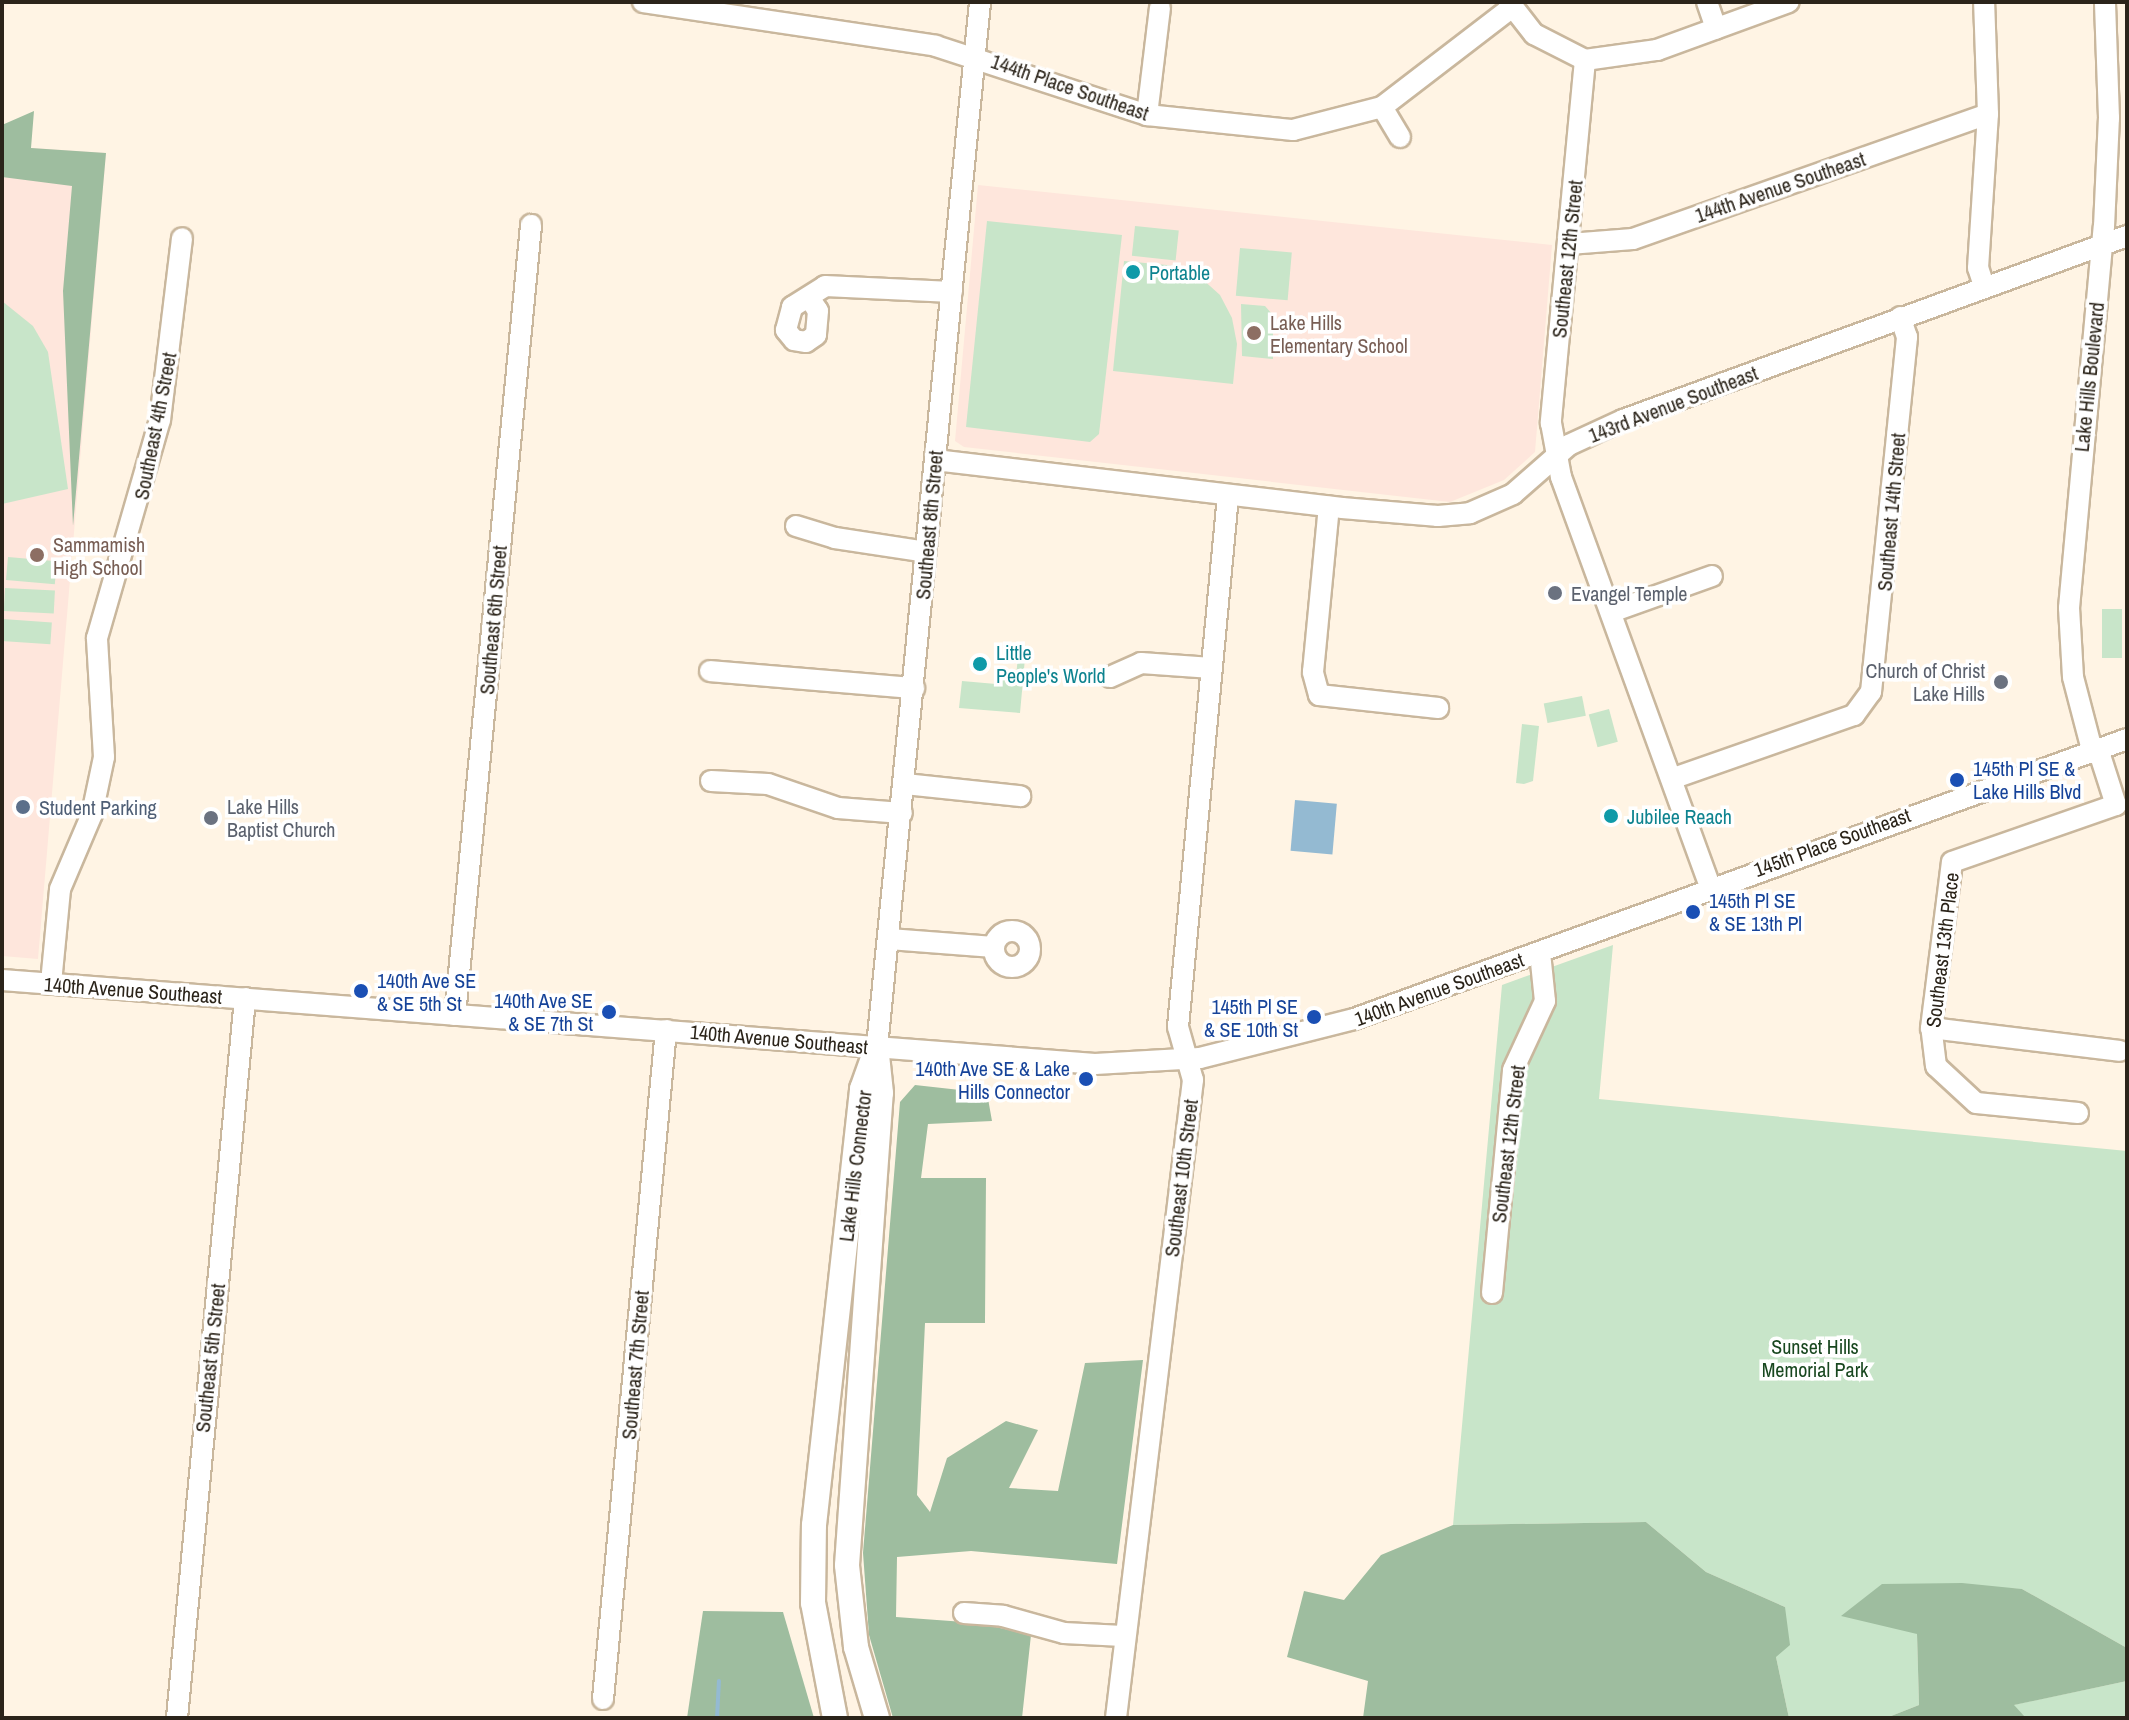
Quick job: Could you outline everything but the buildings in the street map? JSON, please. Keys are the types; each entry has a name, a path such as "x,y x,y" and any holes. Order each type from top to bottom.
{"main road":[{"name":"Lake Hills Connector","path":"835,1718 813,1603 814,1525 862,1089 877,1047"},
{"name":"Lake Hills Connector","path":"877,1047 881,1093 847,1565 856,1647 877,1718"}],"street":[{"name":"144th Place Southeast","path":"643,2 975,55 1147,115 1293,130 1382,107 1510,5"},
{"name":"Southeast 8th Street","path":"877,1047 980,2"},
{"path":"1707,2 1716,28"},
{"path":"1510,5 1534,34 1585,60 1657,50 1789,2"},
{"path":"1984,2 1988,114 1978,268 1984,286"},
{"name":"Lake Hills Boulevard","path":"2095,749 2073,677 2069,608 2102,245 2109,118 2105,2"},
{"path":"1147,115 1160,8"},
{"name":"Southeast 12th Street","path":"1557,457 1551,423 1585,60"},
{"path":"1382,107 1400,137"},
{"name":"144th Avenue Southeast","path":"1569,244 1633,239 1988,114"},
{"name":"Southeast 6th Street","path":"455,1015 531,225"},
{"name":"143rd Avenue Southeast","path":"935,460 1329,507 1438,516 1470,513 1513,494 1569,445 1623,420 2127,236"},
{"name":"Southeast 4th Street","path":"51,983 60,889 92,814 104,757 95,676 97,638 160,420 182,238"},
{"path":"810,299 838,284 952,292"},
{"name":"Southeast 14th Street","path":"1674,778 1854,715 1864,705 1877,659 1907,337 1900,317"},
{"path":"1557,457 1710,886"},
{"name":"Southeast 10th Street","path":"1116,1718 1123,1636 1193,1080 1178,1027 1228,496"},
{"path":"1329,507 1313,672 1315,700 1438,708"},
{"path":"796,526 835,538 926,552"},
{"path":"1611,612 1712,576"},
{"path":"1110,677 1141,663 1212,668"},
{"path":"710,671 914,688"},
{"name":"145th Place Southeast","path":"1540,953 1710,886 2127,739"},
{"name":"Southeast 13th Place","path":"2078,1113 1976,1103 1936,1066 1931,1028 1952,862 2122,807 2095,749"},
{"path":"711,781 768,784 838,808 902,813"},
{"path":"905,784 1020,796"},
{"path":"889,939 994,947"},
{"name":"Southeast 12th Street","path":"1492,1293 1513,1070 1545,1001 1540,953"},
{"name":"140th Avenue Southeast","path":"2,980 1095,1064 1187,1060 1310,1034 1540,953"},
{"name":"Southeast 5th Street","path":"177,1718 245,998"},
{"path":"1931,1028 2120,1051"},
{"name":"Southeast 7th Street","path":"603,1699 666,1030"},
{"path":"964,1613 1003,1616 1064,1633 1123,1636"}],"shaded area":[{"name":"Sammamish High School","path":"2,146 106,153 38,959 2,956"},
{"name":"Lake Hills Elementary School","path":"978,185 1552,245 1535,452 1504,480 1450,502 964,447 955,441"}],"green space":[{"path":"34,111 31,148 106,153 73,526 63,291 72,186 2,177 2,125"},
{"path":"987,221 1122,235 1099,434 1090,442 966,427"},
{"path":"1135,226 1179,231 1176,260 1132,256"},
{"path":"1240,248 1292,253 1288,300 1236,296"},
{"path":"1124,261 1177,266 1200,277 1220,295 1232,318 1237,344 1233,384 1113,371"},
{"path":"2,301 33,326 48,352 68,489 2,504"},
{"path":"1241,304 1265,306 1273,315 1273,359 1242,356"},
{"path":"8,557 57,561 55,584 6,580"},
{"path":"5,588 55,591 54,614 4,611"},
{"path":"2102,609 2122,609 2122,658 2102,658"},
{"path":"3,619 52,622 50,644 2,641"},
{"path":"1018,657 1025,658 1020,713 959,708 962,681 996,684 998,675 1016,676"},
{"path":"1582,696 1586,716 1548,723 1544,703"},
{"path":"1609,709 1618,742 1598,747 1589,714"},
{"path":"1522,724 1539,726 1533,781 1524,784 1516,783"},
{"name":"Sunset Hills Memorial Park","path":"1613,945 1599,1099 2127,1151 2127,1648 2022,1589 1882,1584 1917,1634 1919,1705 1886,1718 1789,1718 1776,1657 1785,1607 1706,1572 1646,1522 1453,1525 1502,985"},
{"path":"915,1085 987,1093 992,1121 928,1124 921,1178 986,1178 985,1323 925,1323 917,1495 930,1512 947,1458 1006,1421 1038,1430 1009,1488 1058,1491 1085,1363 1143,1360 1117,1564 971,1551 897,1557 896,1617 978,1623 1031,1635 1022,1718 893,1718 869,1635 863,1553 900,1102"},
{"path":"1646,1522 1706,1572 1785,1607 1790,1645 1776,1657 1789,1718 1363,1718 1368,1681 1287,1657 1304,1591 1344,1600 1381,1555 1453,1525"},
{"path":"1962,1583 2022,1589 2127,1648 2127,1681 2014,1705 2026,1718 1886,1718 1919,1705 1917,1634 1841,1616 1882,1584"},
{"path":"703,1611 783,1612 814,1718 687,1718"},
{"path":"2127,1681 2127,1718 2026,1718 2013,1705"}],"water":[{"path":"1295,800 1337,804 1332,854 1291,851"}],"waterway":[{"path":"717,1718 719,1681"}],"place":[{"name":"Portable","path":"1133,272"},
{"name":"Lake Hills Elementary School","path":"1254,333"},
{"name":"Sammamish High School","path":"37,555"},
{"name":"Evangel Temple","path":"1555,593"},
{"name":"Little People's World","path":"980,664"},
{"name":"Church of Christ Lake Hills","path":"2001,682"},
{"name":"145th Pl SE & Lake Hills Blvd","path":"1957,780"},
{"name":"Student Parking","path":"23,807"},
{"name":"Jubilee Reach","path":"1611,816"},
{"name":"Lake Hills Baptist Church","path":"211,818"},
{"name":"145th Pl SE & SE 13th Pl","path":"1693,912"},
{"name":"140th Ave SE & SE 5th St","path":"361,991"},
{"name":"140th Ave SE & SE 7th St","path":"609,1012"},
{"name":"145th Pl SE & SE 10th St","path":"1314,1017"},
{"name":"140th Ave SE & Lake Hills Connector","path":"1086,1079"}]}
